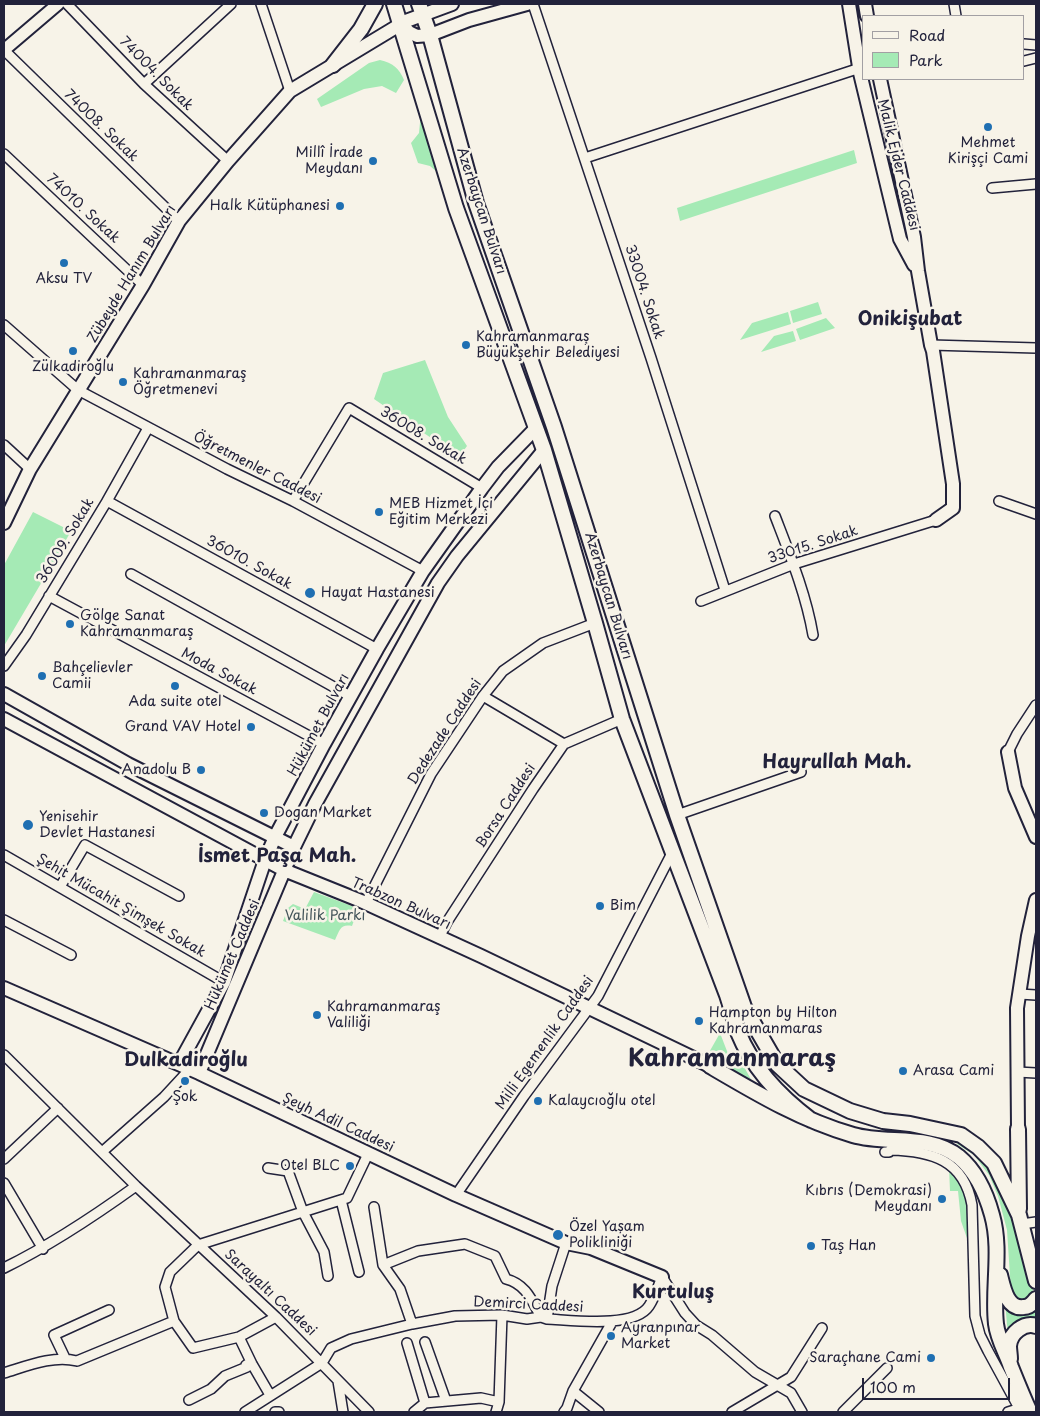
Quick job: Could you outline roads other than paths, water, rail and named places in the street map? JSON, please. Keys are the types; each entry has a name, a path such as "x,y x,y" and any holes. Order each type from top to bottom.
{"main road":[{"path":"333,65 361,29 375,4"},
{"name":"Azerbaycan Bulvarı","path":"394,4 456,208 544,450 622,719 727,995 738,1031 750,1057 760,1072 782,1097 811,1120"},
{"name":"Zübeyde Hanım Bulvarı","path":"4,523 30,469 143,285 178,221 228,161 290,91 401,24 421,9 452,4"},
{"path":"401,24 409,32 417,36 430,35 469,20 527,4"},
{"name":"Malik Ejder Caddesi","path":"849,4 862,77"},
{"name":"Azerbaycan Bulvarı","path":"421,9 430,35 476,203 554,427 678,815 744,1007 777,1064 804,1089 850,1111 883,1121 910,1124 961,1135 978,1147 994,1163 1020,1220"},
{"name":"Malik Ejder Caddesi","path":"863,80 900,239 918,271"},
{"name":"Malik Ejder Caddesi","path":"880,80 914,237 953,484 953,508 936,520"},
{"name":"Hükümet Bulvarı","path":"189,1069 224,982 265,860 324,744 377,649 424,571 498,467 536,428"},
{"path":"4,694 128,764 294,847 315,804 438,583 457,556 544,450"},
{"name":"Trabzon Bulvarı","path":"6,723 284,870 366,903 710,1066"},
{"path":"1008,752 1015,788 1036,837"},
{"name":"Hükümet Caddesi","path":"189,1069 294,847"},
{"path":"1036,900 1028,936 1017,1008 1020,1220 1036,1281"},
{"name":"Şeyh Adil Caddesi","path":"4,988 189,1069 456,1195 566,1243 591,1248 662,1277"},
{"path":"710,1066 770,1101 811,1120 854,1136 922,1142 942,1148 958,1157 975,1174 988,1198 996,1230 996,1324 1000,1342 1011,1366 1025,1409"},
{"path":"1026,1246 1036,1264"},
{"path":"995,1263 1004,1290 1009,1301 1014,1306 1022,1308 1028,1306 1036,1298"},
{"path":"1011,1366 1009,1345 1012,1337 1024,1326 1031,1324 1036,1326"}],"street":[{"path":"4,50 58,4"},
{"name":"74004. Sokak","path":"67,4 144,84 228,161"},
{"path":"144,84 231,4"},
{"path":"260,4 290,91"},
{"name":"33004. Sokak","path":"533,4 651,358 725,590"},
{"name":"74008. Sokak","path":"4,50 178,221"},
{"path":"585,158 860,68"},
{"name":"74010. Sokak","path":"4,154 143,285"},
{"path":"992,188 1036,184"},
{"name":"Öğretmenler Caddesi","path":"4,326 78,390 227,470 293,501 424,571"},
{"path":"930,345 1036,348"},
{"name":"36008. Sokak","path":"293,501 349,408 482,488"},
{"name":"36009. Sokak","path":"4,666 26,635 107,501 148,428"},
{"path":"4,445 30,469"},
{"name":"36010. Sokak","path":"107,501 377,649"},
{"path":"999,501 1036,514"},
{"path":"775,516 794,564 811,621 813,635"},
{"name":"33015. Sokak","path":"700,601 794,564 936,520"},
{"path":"131,574 350,696"},
{"name":"Moda Sokak","path":"49,596 324,744"},
{"name":"Dedezade Caddesi","path":"366,903 431,774 483,696 503,671 543,644 595,623"},
{"path":"483,696 564,744 622,719"},
{"path":"1008,752 1017,734 1035,710"},
{"name":"Borsa Caddesi","path":"439,938 447,922 564,744"},
{"path":"678,815 801,772"},
{"path":"60,887 85,845 179,896"},
{"name":"Milli Egemenlik Caddesi","path":"456,1195 524,1096 590,1008 673,851"},
{"name":"Şehit Mücahit Şimşek Sokak","path":"4,855 224,982"},
{"path":"661,874 673,870 683,878"},
{"path":"4,920 71,955"},
{"path":"1019,994 1036,995"},
{"name":"Sarayaltı Caddesi","path":"4,1056 136,1186 276,1316 369,1412"},
{"path":"102,1152 164,1098 189,1069"},
{"path":"1017,1072 1036,1073"},
{"path":"4,1160 58,1108"},
{"path":"885,1152 904,1150 945,1161 960,1173 970,1191 975,1316 980,1335 988,1351 1025,1409 1008,1412"},
{"path":"276,1316 240,1337 193,1348 174,1321 166,1287 170,1272 198,1245 347,1198 368,1154"},
{"path":"268,1168 288,1171 303,1212 324,1252 328,1276"},
{"path":"4,1184 43,1249"},
{"path":"4,1268 43,1249 136,1186"},
{"path":"341,1200 359,1272"},
{"path":"374,1206 383,1265 400,1288 412,1324"},
{"path":"1020,1220 1036,1222"},
{"path":"544,1318 566,1243"},
{"path":"383,1265 418,1251 465,1244 495,1256 506,1279 526,1290 544,1318"},
{"path":"662,1277 685,1313 696,1325 712,1335 755,1372 792,1393 802,1412"},
{"name":"Demirci Caddesi","path":"245,1412 322,1362 332,1348 351,1339 455,1316 502,1314 527,1319 544,1318 612,1322 636,1315 648,1307 662,1277"},
{"path":"65,1358 54,1335 109,1310"},
{"path":"496,1412 500,1402 502,1314"},
{"path":"4,1373 52,1360 65,1358 77,1361 174,1321"},
{"path":"564,1412 573,1391 612,1322"},
{"path":"732,1412 791,1377 822,1328"},
{"path":"240,1337 252,1364 270,1396"},
{"path":"425,1342 446,1401"},
{"path":"407,1343 425,1403"},
{"path":"189,1400 211,1388 225,1376 247,1367 246,1365 250,1363 252,1364"},
{"path":"843,1412 887,1368"},
{"path":"338,1381 343,1412"},
{"path":"573,1391 599,1412"},
{"path":"414,1412 425,1403 481,1398 500,1402"}],"place":[{"name":"Mehmet Kirişçi Cami","path":"988,127"},
{"name":"Millî İrade Meydanı","path":"373,161"},
{"name":"Halk Kütüphanesi","path":"340,206"},
{"name":"Aksu TV","path":"64,263"},
{"name":"Kahramanmaraş Büyükşehir Belediyesi","path":"466,345"},
{"name":"Zülkadiroğlu","path":"73,351"},
{"name":"Kahramanmaraş Öğretmenevi","path":"123,382"},
{"name":"MEB Hizmet İçi Eğitim Merkezi","path":"379,512"},
{"name":"Hayat Hastanesi","path":"310,593"},
{"name":"Gölge Sanat Kahramanmaraş","path":"70,624"},
{"name":"Bahçelievler Camii","path":"42,676"},
{"name":"Ada suite otel","path":"175,686"},
{"name":"Grand VAV Hotel","path":"251,727"},
{"name":"Anadolu B","path":"201,770"},
{"name":"Dogan Market","path":"264,813"},
{"name":"Yenisehir Devlet Hastanesi","path":"28,825"},
{"name":"Bim","path":"600,906"},
{"name":"Kahramanmaraş Valiliği","path":"317,1015"},
{"name":"Hampton by Hilton Kahramanmaras","path":"699,1021"},
{"name":"Arasa Cami","path":"903,1071"},
{"name":"Şok","path":"185,1081"},
{"name":"Kalaycıoğlu otel","path":"538,1101"},
{"name":"Otel BLC","path":"350,1166"},
{"name":"Kıbrıs (Demokrasi) Meydanı","path":"942,1199"},
{"name":"Özel Yaşam Polikliniği","path":"558,1235"},
{"name":"Taş Han","path":"811,1246"},
{"name":"Ayranpınar Market","path":"611,1336"},
{"name":"Saraçhane Cami","path":"931,1358"}],"district":[{"name":"Onikişubat","path":"910,320"},
{"name":"Hayrullah Mah.","path":"837,763"},
{"name":"İsmet Paşa Mah.","path":"277,857"},
{"name":"Kahramanmaraş","path":"732,1059"},
{"name":"Dulkadiroğlu","path":"186,1061"},
{"name":"Kurtuluş","path":"673,1293"}],"park label":[{"name":"Valilik Parkı","path":"325,916"}]}
